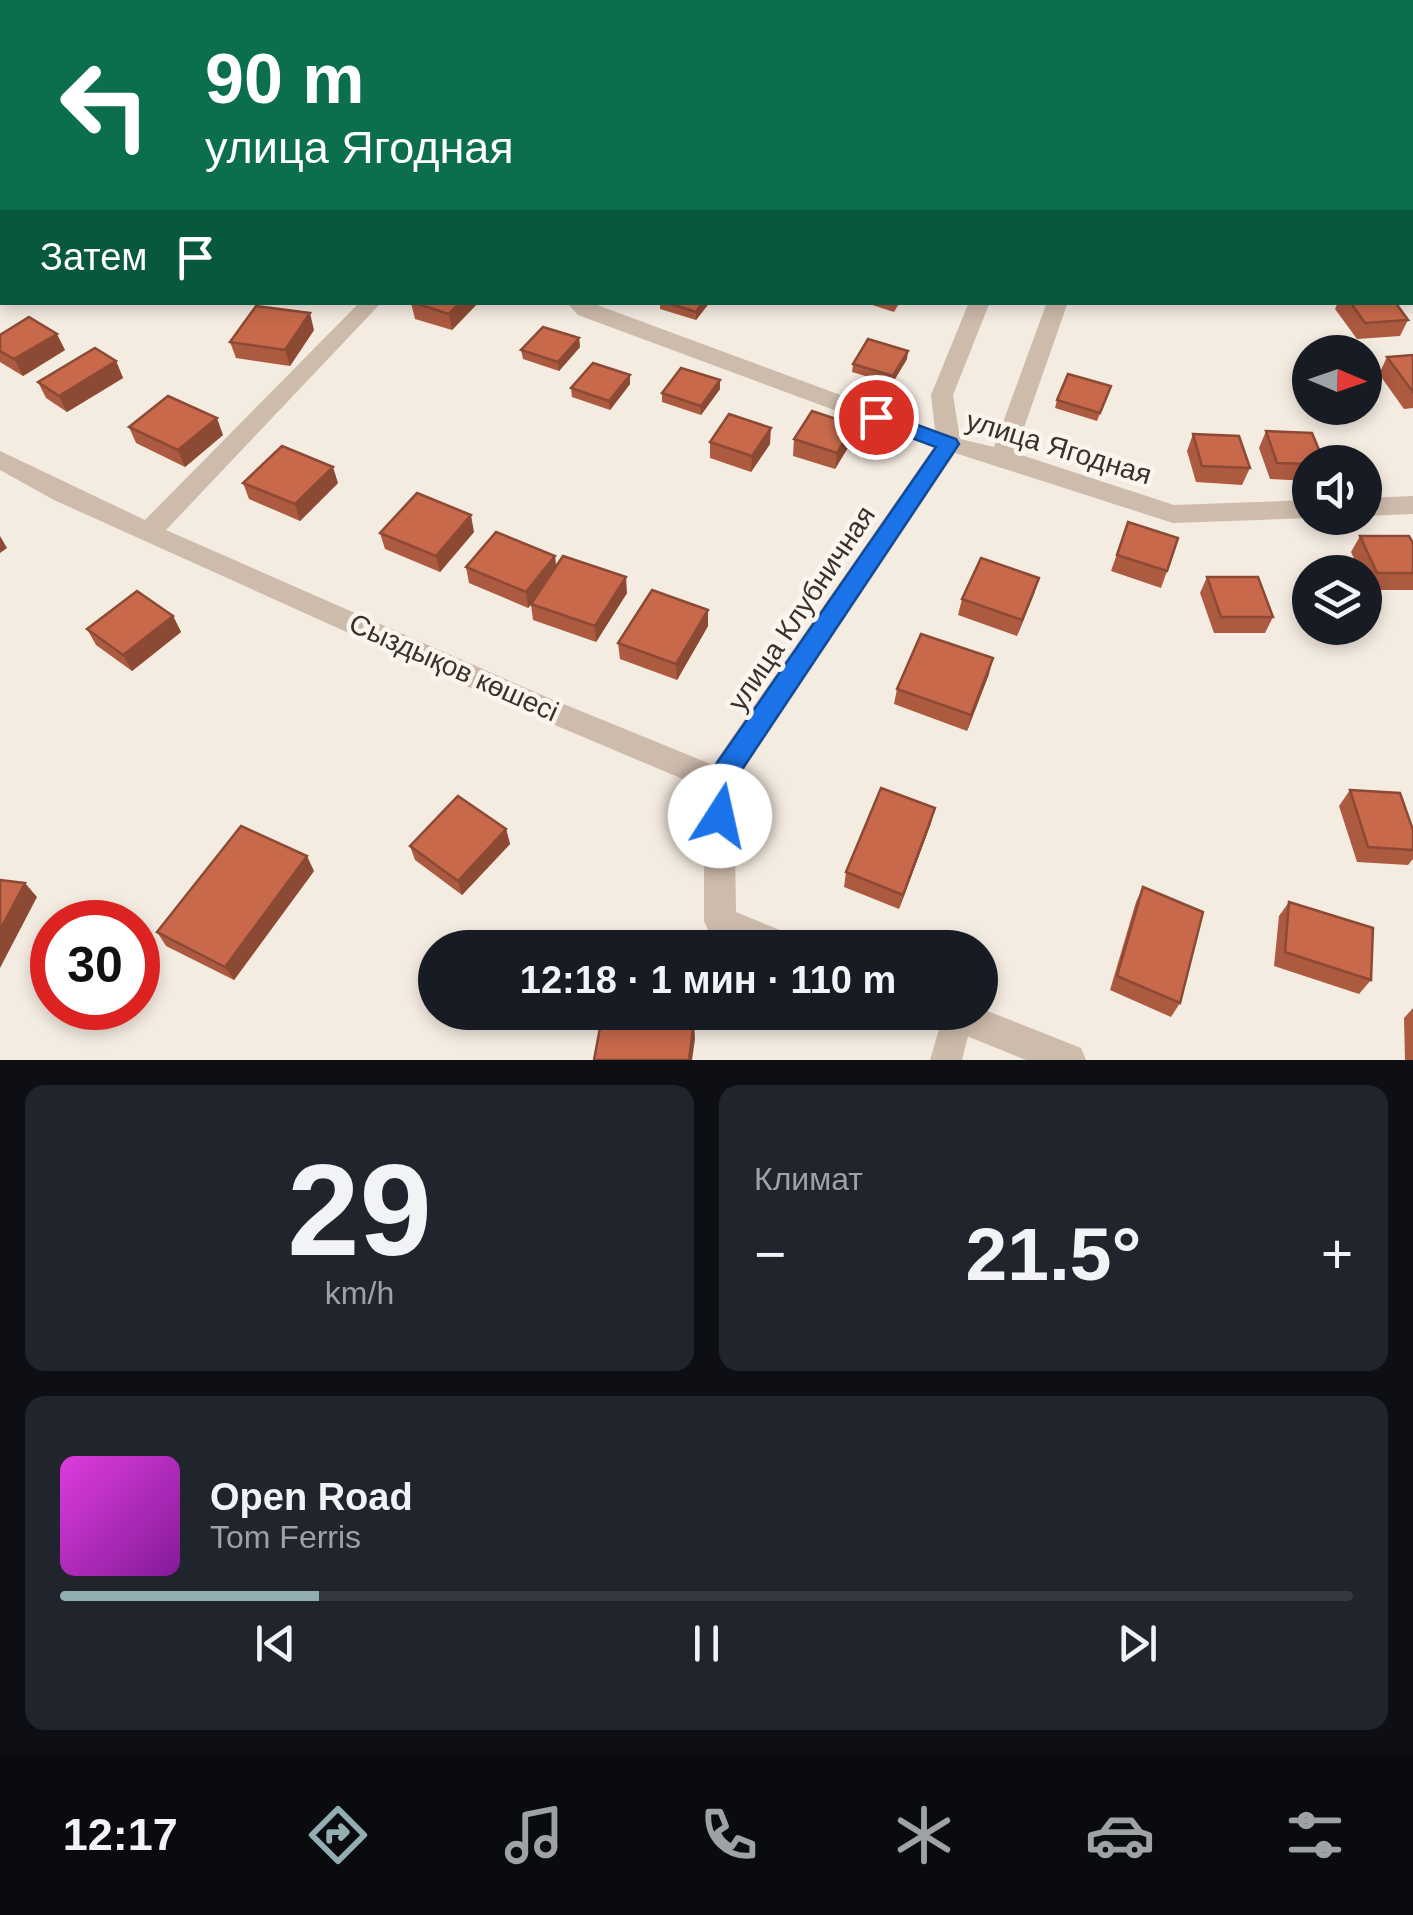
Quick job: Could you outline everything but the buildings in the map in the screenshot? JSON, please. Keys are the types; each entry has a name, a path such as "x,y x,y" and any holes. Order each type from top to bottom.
{"street":[{"path":"150,531 369,305"},
{"name":"улица Ягодная","path":"579,305 949,444 1002,457 1173,514 1292,510"},
{"path":"949,444 942,395 979,305"},
{"path":"1002,457 1057,305"},
{"name":"улица Клубничная","path":"719,781 949,444"},
{"name":"Сыздықов көшесі","path":"0,459 63,494 534,704 719,781"},
{"path":"1382,505 1413,504"},
{"path":"719,781 720,921 742,930"},
{"path":"994,1030 1069,1060"}],"lane":[{"path":"946,1060 951,1030"}],"route":[{"path":"720,816 719,781 949,444 876,417"}]}
